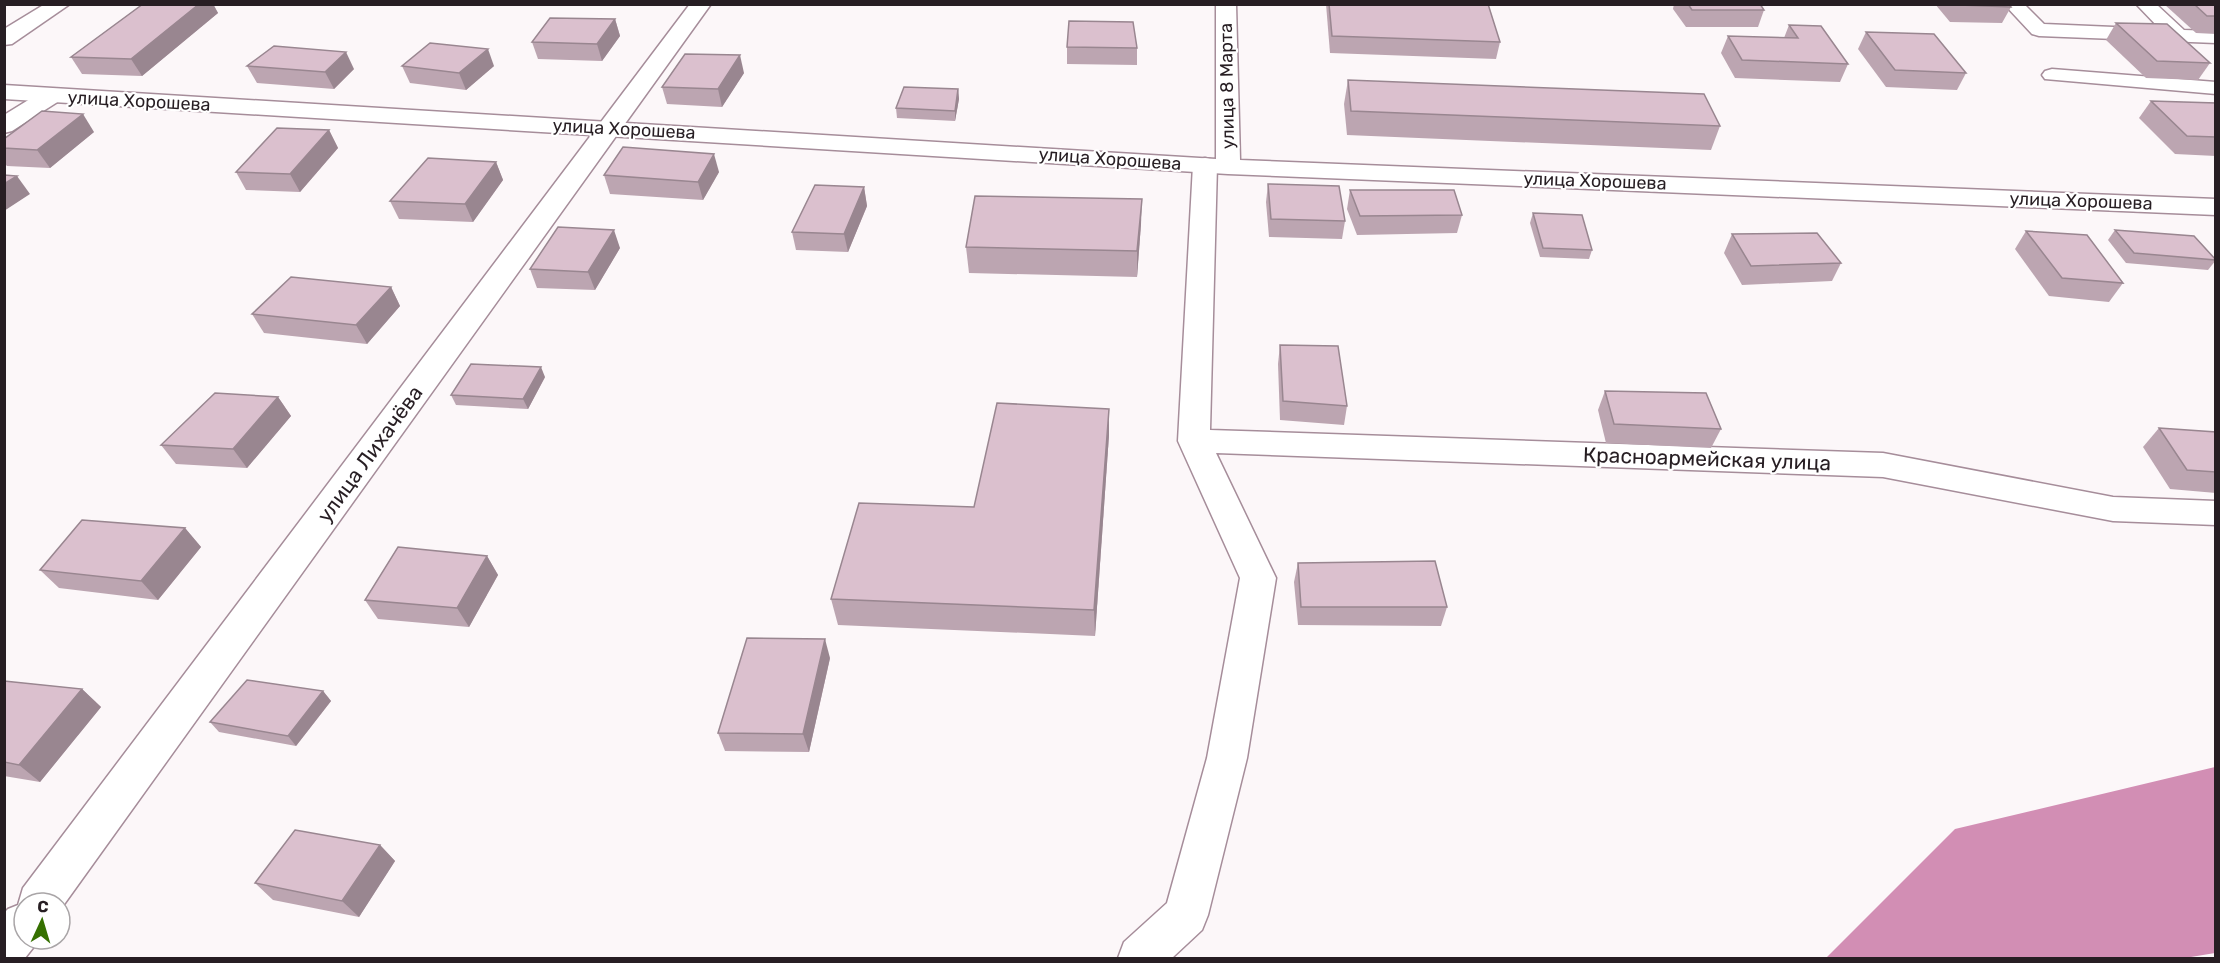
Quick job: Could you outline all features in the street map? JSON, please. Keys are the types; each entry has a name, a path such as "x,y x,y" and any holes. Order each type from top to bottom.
{"street":[{"path":"4,39 60,4"},
{"name":"улица Лихачёва","path":"48,891 701,4"},
{"name":"улица 8 Марта","path":"1194,441 1217,166 1226,4"},
{"name":"улица Хорошева","path":"4,92 1217,166 2216,207"},
{"path":"4,126 51,96"},
{"path":"1140,958 1186,915 1227,758 1258,578 1194,441"},
{"name":"Красноармейская улица","path":"1194,441 1883,465 2113,509 2216,513"}],"lane":[{"path":"2013,4 2038,30 2216,37"},
{"path":"2145,4 2179,36"},
{"path":"2052,75 2216,88"}],"shaded area":[{"path":"2215,767 2215,953 2185,958 1826,958 1955,829"}],"building":[{"path":"143,4 199,4 131,59 71,57"},
{"path":"1329,4 1488,4 1500,42 1332,36"},
{"path":"1688,4 1760,4 1764,10 1692,10"},
{"path":"2009,4 2011,7 1959,5"},
{"path":"2194,4 2216,4 2216,16 2207,16"},
{"path":"550,18 615,19 597,44 532,42"},
{"path":"1069,21 1133,22 1137,48 1067,47"},
{"path":"2116,23 2167,24 2210,63 2157,61"},
{"path":"1789,25 1821,26 1848,64 1742,60 1728,36 1798,38"},
{"path":"1866,32 1934,34 1966,73 1895,70"},
{"path":"430,43 488,49 459,73 402,66"},
{"path":"274,46 346,52 325,72 247,66"},
{"path":"685,54 740,55 718,89 662,87"},
{"path":"1348,80 1704,94 1720,126 1351,111"},
{"path":"904,87 958,89 955,111 896,108"},
{"path":"2151,101 2216,103 2216,137 2187,136"},
{"path":"42,111 83,114 37,150 4,148 4,139"},
{"path":"277,128 329,130 290,174 236,172"},
{"path":"623,147 714,154 698,182 604,175"},
{"path":"428,158 496,162 465,204 390,201"},
{"path":"4,175 17,176 4,184"},
{"path":"1268,184 1339,186 1345,221 1271,219"},
{"path":"815,185 864,187 844,234 792,232"},
{"path":"1350,190 1454,190 1462,215 1360,216"},
{"path":"975,196 1142,199 1137,251 966,247"},
{"path":"1533,213 1582,215 1592,250 1543,248"},
{"path":"558,227 614,230 588,272 530,269"},
{"path":"2115,230 2194,236 2216,260 2134,253"},
{"path":"2026,231 2087,235 2123,283 2062,278"},
{"path":"1817,233 1841,263 1751,266 1732,234"},
{"path":"291,277 391,287 356,325 252,314"},
{"path":"1280,345 1338,346 1347,406 1283,401"},
{"path":"471,364 541,367 523,399 451,395"},
{"path":"1605,391 1706,393 1721,429 1614,424"},
{"path":"215,393 278,397 233,449 161,445"},
{"path":"997,403 1109,409 1094,610 831,599 859,503 974,507"},
{"path":"2159,428 2216,432 2216,472 2187,470"},
{"path":"82,520 185,528 141,581 40,570"},
{"path":"398,547 487,556 457,608 365,600"},
{"path":"1435,561 1447,607 1301,607 1298,563"},
{"path":"747,638 825,639 803,734 718,733"},
{"path":"247,680 323,691 288,736 210,722"},
{"path":"4,681 82,689 19,765 4,762"},
{"path":"295,830 380,845 342,901 255,883"}]}
